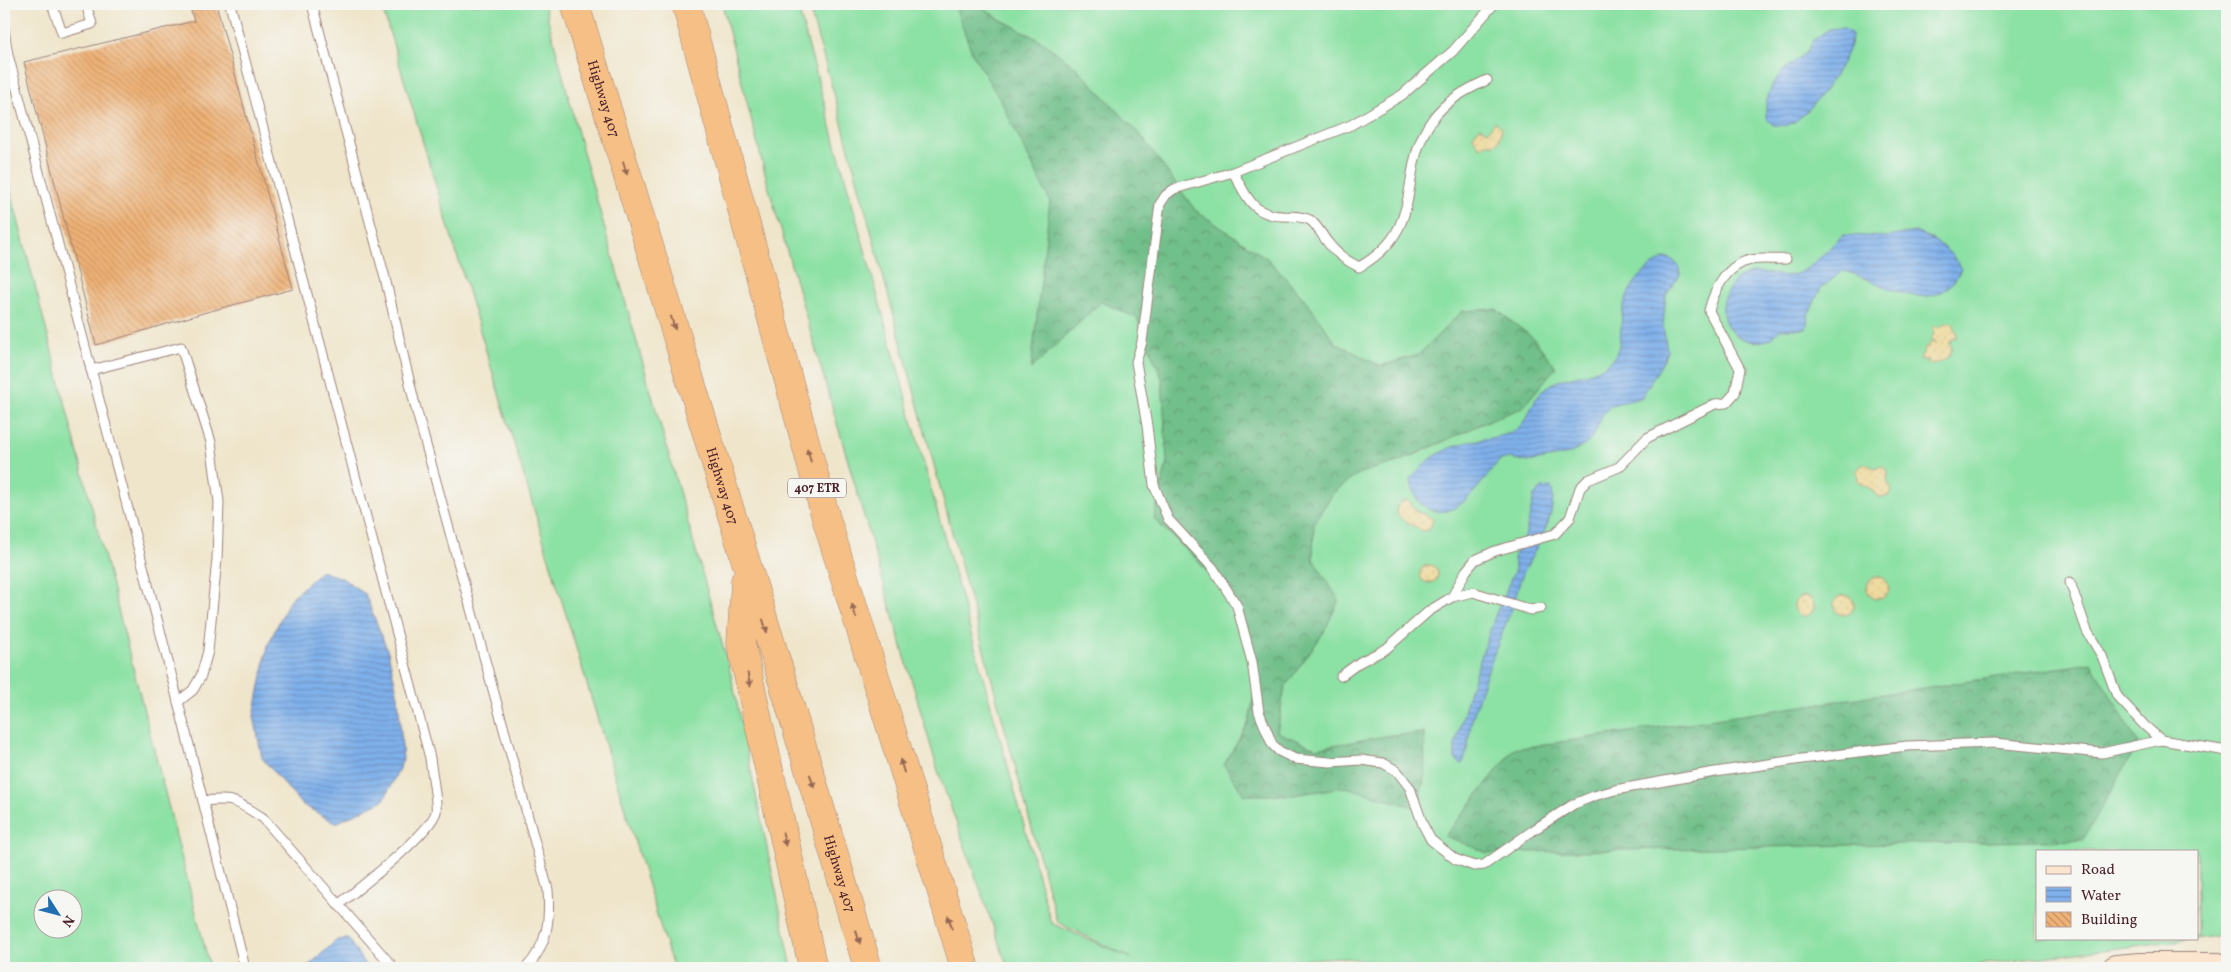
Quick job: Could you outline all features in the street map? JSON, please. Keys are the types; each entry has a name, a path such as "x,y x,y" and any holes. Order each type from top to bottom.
{"highway":[{"name":"Highway 407","path":"576,4 868,968"},
{"name":"407 ETR","path":"686,4 826,518 965,968"},
{"path":"746,562 741,643 813,968"}],"main road":[{"path":"2116,968 2141,966 2217,966"}],"lane":[{"path":"52,4 62,33 92,24 86,4"},
{"path":"230,4 430,758 436,811 426,828 370,880 338,904"},
{"path":"312,4 385,278 418,415 548,890 550,920 542,944 526,968"},
{"path":"1494,4 1453,51 1402,96 1351,125 1232,172 1174,189 1166,195 1160,204 1142,342 1136,362 1147,426 1154,485 1168,519 1213,568 1237,606 1252,662 1259,712 1272,744 1279,751 1295,759 1330,762 1361,760 1383,763 1397,771 1410,788 1423,825 1431,840 1455,859 1474,866 1484,865 1574,804 1594,796 1615,790 1802,758 1907,746 1994,743 2102,753 2161,740 2227,752"},
{"path":"4,30 8,55 178,702 245,968"},
{"path":"1232,172 1252,205 1259,211 1267,215 1296,216 1308,219 1314,223 1330,246 1344,260 1359,267 1376,258 1398,231 1408,203 1418,148 1432,120 1447,103 1487,80"},
{"path":"1452,597 1466,571 1475,560 1495,551 1555,534 1570,518 1580,488 1588,480 1619,466 1647,438 1715,404 1726,403 1735,394 1740,369 1708,311 1712,297 1719,283 1739,264 1750,260 1786,259"},
{"path":"91,370 181,347 211,442 219,502 217,559 210,642 201,676 193,690 178,702"},
{"path":"2070,582 2087,631 2102,656 2117,696 2144,726 2161,740"},
{"path":"1341,676 1360,662 1386,649 1429,611 1452,597 1473,592 1531,610 1541,608"},
{"path":"203,801 228,799 239,802 263,818 394,968"}],"green space":[{"path":"381,4 544,4 582,148 731,675 792,968 673,968"},
{"path":"722,4 797,4 1051,923 1131,958 1057,922 835,97 808,4 2227,4 2227,935 2198,938 2198,850 2036,850 2036,940 2185,940 1952,968 1423,968 1339,957 1181,968 1008,968 938,771 769,189"},
{"path":"954,4 978,4 998,18 1043,42 1080,71 1142,137 1195,210 1268,259 1307,302 1336,343 1380,366 1418,355 1462,311 1496,309 1534,339 1556,367 1522,408 1490,420 1401,461 1360,473 1334,492 1314,522 1313,559 1339,600 1324,632 1285,687 1277,732 1316,748 1392,735 1424,733 1425,775 1417,808 1346,787 1293,795 1244,795 1224,765 1249,722 1256,684 1231,600 1195,558 1154,519 1167,462 1162,378 1137,318 1101,302 1031,369 1050,201 1002,103 973,55"},
{"path":"4,165 210,968 4,968"},
{"path":"2091,663 2138,743 2083,840 1487,853 1445,836 1514,749"}],"sand":[{"path":"1495,122 1502,127 1499,141 1492,145 1489,143 1480,147 1473,138 1474,134 1480,127 1488,131"},
{"path":"1944,323 1953,323 1957,333 1956,338 1952,339 1949,344 1952,348 1950,353 1942,361 1927,365 1928,360 1921,360 1921,355 1924,353 1925,347 1928,347 1931,342 1936,343 1931,338 1934,335 1933,326 1941,328"},
{"path":"1868,464 1874,469 1882,466 1888,471 1887,481 1892,491 1889,496 1878,497 1871,489 1858,482 1857,470 1862,465"},
{"path":"1408,500 1417,512 1429,516 1433,520 1430,529 1423,531 1399,516 1396,510 1398,504"},
{"path":"1429,565 1435,568 1438,574 1435,580 1429,583 1423,580 1420,574 1423,568"},
{"path":"1878,577 1888,584 1889,588 1882,598 1878,599 1868,592 1867,588 1874,578"},
{"path":"1844,595 1851,598 1854,605 1851,612 1844,615 1837,612 1834,605 1837,598"},
{"path":"1804,596 1811,599 1814,606 1811,613 1804,616 1797,613 1794,606 1797,599"}],"water":[{"path":"1843,28 1852,34 1850,44 1838,71 1818,99 1797,120 1788,125 1773,125 1766,118 1766,102 1773,83 1785,69 1808,51 1813,40 1829,29"},
{"path":"1915,232 1942,246 1953,256 1961,269 1950,285 1937,294 1922,296 1906,294 1843,271 1821,288 1809,313 1806,329 1783,329 1771,338 1758,342 1742,339 1725,322 1723,305 1725,297 1732,285 1741,277 1755,273 1796,274 1816,262 1843,235 1886,237"},
{"path":"1665,258 1676,263 1680,275 1666,295 1663,326 1667,350 1664,360 1641,398 1611,405 1603,414 1594,435 1585,445 1569,454 1528,462 1510,458 1500,460 1469,497 1449,510 1438,512 1427,508 1417,499 1411,479 1432,458 1458,445 1512,432 1523,423 1536,398 1545,388 1560,380 1599,369 1612,360 1619,346 1622,313 1630,290 1645,271"},
{"path":"1551,487 1553,497 1549,520 1522,576 1485,677 1472,720 1468,748 1462,764 1455,759 1455,746 1470,689 1495,616 1515,569 1514,555 1526,533 1534,496 1542,488"},
{"path":"321,571 342,578 365,594 388,652 398,696 403,760 384,800 336,823 301,804 262,758 254,716 268,645 290,599"},
{"path":"348,939 367,968 306,968 337,940"}],"building":[{"path":"189,4 216,4 293,289 203,313 96,345 24,62 194,21"}]}
